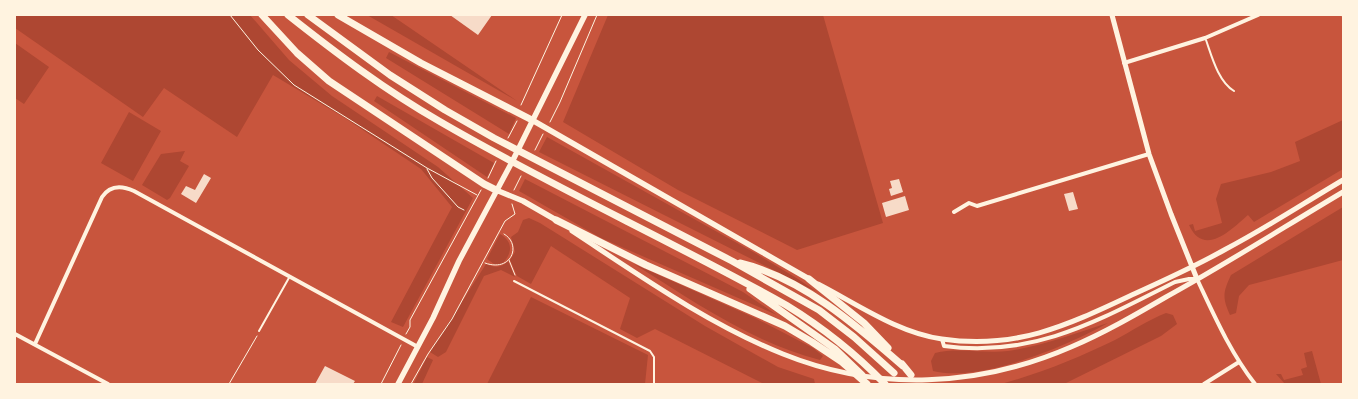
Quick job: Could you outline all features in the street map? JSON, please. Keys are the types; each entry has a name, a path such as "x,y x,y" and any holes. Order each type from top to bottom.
{"highway":[{"path":"262,15 297,53 329,81 498,187"},
{"path":"288,15 378,83 438,121 494,153 786,305 819,326 849,349 885,384"},
{"path":"308,15 390,76 445,110 494,138 732,261 819,310 854,337 894,374"},
{"path":"338,15 421,63 532,120"},
{"path":"556,220 646,265 785,326 842,362 868,384"},
{"path":"732,261 760,268 818,299 847,318 903,366"},
{"path":"734,277 835,349 868,384"},
{"path":"809,279 864,323 911,375"}],"main road":[{"path":"398,384 585,15"},
{"path":"532,120 809,279"},
{"path":"498,187 556,220"}],"street":[{"path":"1112,15 1149,154 1192,267 1221,330 1254,384"},
{"path":"1124,63 1205,38 1258,15"},
{"path":"954,212 969,203 976,206 1149,154"},
{"path":"809,279 894,324 928,336 942,339 997,342 1041,333 1076,321 1192,267 1226,250 1343,180"},
{"path":"35,344 102,197 114,187 127,188 418,347"},
{"path":"556,220 644,279 709,318 744,337 796,359 832,370 872,378 946,380 997,372 1056,354 1109,329 1343,192"},
{"path":"942,339 944,346 982,349 1035,343 1079,328 1175,282 1197,279"},
{"path":"15,334 108,384"},
{"path":"1204,384 1239,362"}],"lane":[{"path":"1205,38 1218,71 1229,88 1234,91"},
{"path":"260,331 290,276"},
{"path":"514,281 650,351 654,357 654,384"}],"path":[{"path":"230,15 258,50 294,85 427,168 478,194"},
{"path":"516,122 522,101 562,15"},
{"path":"543,136 560,102 597,15"},
{"path":"427,168 432,178 458,207 464,210"},
{"path":"381,384 410,327 410,320 486,181"},
{"path":"411,384 428,354 452,319 505,221 515,214"},
{"path":"484,262 494,266 503,265 509,260 513,252 511,242 508,236 504,234"},
{"path":"509,260 516,277 514,281"},
{"path":"229,384 260,331"}],"shaded area":[{"path":"15,15 250,15 289,60 332,96 438,167 473,198 403,327 391,322 452,207 421,169 345,118 273,75 237,137 164,88 143,117 15,28"},
{"path":"367,15 391,15 517,101"},
{"path":"608,15 823,15 883,223 797,250 678,190 563,122"},
{"path":"15,43 49,67 24,104 15,98"},
{"path":"389,52 516,118 509,134 386,58"},
{"path":"377,96 494,163 487,177 374,101"},
{"path":"129,112 161,131 133,181 101,163"},
{"path":"1343,120 1343,169 1254,222 1248,215 1218,238 1202,239 1195,235 1189,225 1193,224 1195,231 1222,223 1216,199 1221,184 1271,172 1300,161 1295,142"},
{"path":"547,137 755,253 817,292 539,152"},
{"path":"185,151 180,161 189,166 170,198 167,200 142,185 161,154"},
{"path":"525,179 743,292 777,315 601,238 519,191"},
{"path":"1343,207 1343,260 1249,285 1239,296 1236,313 1230,315 1224,295 1231,275"},
{"path":"529,218 705,326 778,367 814,379 815,384 764,384 655,329 637,338 620,329 630,298 551,246 531,284 517,276 510,260 515,252 511,237 518,232 523,220"},
{"path":"500,234 508,241 510,248 508,256 502,264 494,264 487,259"},
{"path":"508,261 515,277 501,270 484,276 446,352 438,357 430,352 486,264 498,267"},
{"path":"634,264 755,318 813,348 823,356 820,360 795,353 747,332 724,320"},
{"path":"531,297 648,355 645,384 487,384"},
{"path":"1166,313 1173,315 1177,324 1161,336 1064,384 1001,384 1045,370 1087,353"},
{"path":"1108,323 1070,342 1023,360 998,367 974,372 952,373 933,371 931,361 935,353 944,351 990,352 1021,349"},
{"path":"1312,351 1321,384 1285,384 1276,374 1281,374 1284,380 1303,375 1301,369 1307,367 1304,353"},
{"path":"427,357 433,360 422,384 414,383"}],"building":[{"path":"450,15 492,15 478,35"},
{"path":"204,174 211,178 196,203 181,194 186,186 195,190"},
{"path":"899,179 903,192 891,196 889,189 892,188 890,181"},
{"path":"1073,192 1078,209 1069,211 1064,194"},
{"path":"905,196 909,210 886,217 882,203"},
{"path":"325,366 355,381 353,384 315,384"}]}
